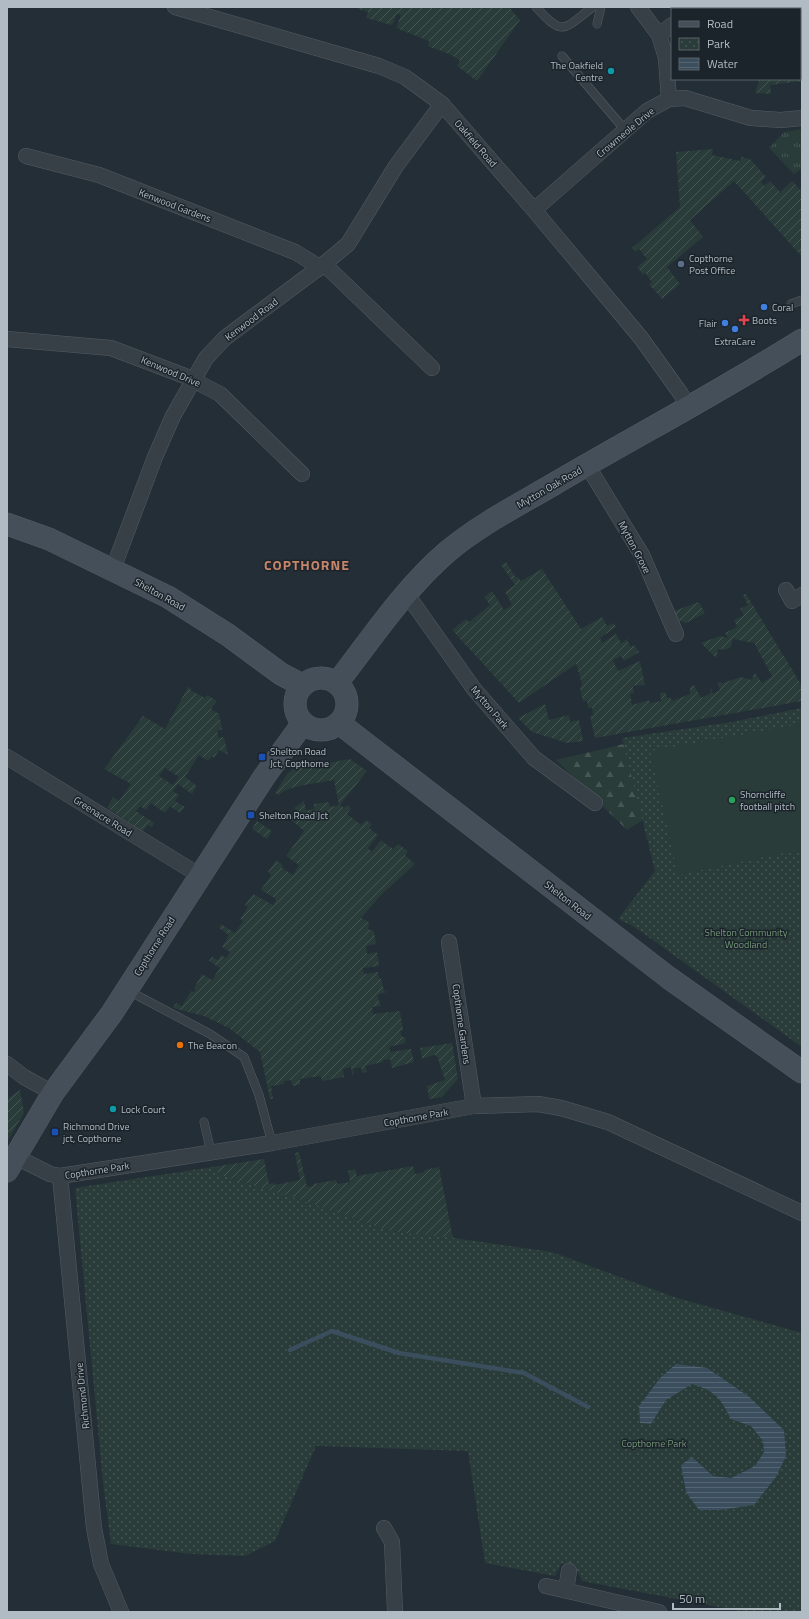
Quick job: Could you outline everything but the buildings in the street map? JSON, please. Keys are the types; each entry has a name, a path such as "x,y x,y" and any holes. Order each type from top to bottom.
{"main road":[{"name":"Mytton Oak Road","path":"337,683 406,593 428,569 466,538 587,465 711,395 802,340"},
{"name":"Shelton Road","path":"7,524 50,539 114,569 168,597 228,635 281,674 302,685"},
{"path":"323,678 337,683 343,690 346,698 344,716 339,723 327,729 321,730 314,729 302,723 295,708 297,692 302,685 308,681 323,678"},
{"name":"Copthorne Road","path":"11,1164 53,1093 126,990 264,777 302,723"},
{"name":"Shelton Road","path":"339,723 669,978 802,1072"}],"street":[{"name":"Oakfield Road","path":"175,7 379,66 405,77 442,104 534,210 641,338 681,394 688,407"},
{"path":"638,7 659,35 666,58 669,99"},
{"path":"659,35 671,26"},
{"name":"Crowmeole Drive","path":"534,210 647,111 669,99 685,98 751,118 781,120 802,118"},
{"name":"Kenwood Road","path":"114,569 155,457 192,379 206,358 226,338 321,267 348,244 396,166 442,104"},
{"name":"Kenwood Gardens","path":"26,156 99,175 295,252 321,267 432,368"},
{"name":"Kenwood Drive","path":"7,340 111,348 149,361 192,379 220,394 302,474"},
{"name":"Mytton Grove","path":"587,465 642,555 676,634"},
{"name":"Mytton Park","path":"406,593 474,689 534,758 595,803"},
{"name":"Greenacre Road","path":"7,757 200,875"},
{"name":"Copthorne Gardens","path":"449,942 474,1106"},
{"path":"7,1064 24,1077 53,1093"},
{"name":"Copthorne Park","path":"11,1164 60,1176 272,1143 474,1106 538,1104 561,1108 608,1122 802,1213"},
{"name":"Richmond Drive","path":"60,1176 94,1528 101,1564 121,1612"},
{"path":"384,1528 392,1542 394,1612"},
{"path":"566,1590 569,1571"},
{"path":"546,1586 659,1612"}],"lane":[{"path":"536,7 551,24 556,27 564,28 593,7"},
{"path":"597,24 600,7"},
{"path":"562,56 626,130"},
{"path":"791,304 802,300"},
{"path":"126,990 210,1034 244,1057 259,1095 272,1143"},
{"path":"204,1122 211,1152"}],"green space":[{"path":"359,7 509,7 520,20 477,81 457,66 460,61 456,58 428,46 429,41 396,28 401,15 397,14 392,25 366,18 368,12 358,9"},
{"path":"802,7 802,81 770,85 771,94 755,93 759,81 756,80 801,80 801,8 764,8"},
{"path":"802,129 802,168 794,174 769,148 784,132"},
{"path":"713,149 712,155 740,161 742,157 750,159 766,177 761,182 764,186 770,181 780,192 792,181 802,191 802,257 734,181 690,220 703,237 667,267 680,284 662,299 649,284 652,282 645,273 643,275 637,267 647,259 639,249 635,252 632,248 680,207 676,152"},
{"path":"506,562 516,578 518,577 521,581 542,569 581,629 602,617 607,626 614,623 616,627 600,638 602,643 616,634 621,643 630,637 627,640 631,647 634,645 639,652 624,661 621,656 613,660 618,671 640,661 645,685 633,686 634,693 630,694 632,705 649,700 650,703 661,701 660,693 665,692 667,698 670,697 672,701 690,694 690,687 694,685 701,698 711,693 710,687 713,694 720,690 717,683 720,682 723,683 741,677 752,680 754,674 756,674 762,683 772,676 754,643 733,639 731,647 725,650 718,649 716,658 701,643 720,636 728,638 725,633 737,627 734,620 744,615 740,609 748,605 743,595 746,594 802,686 802,701 595,738 590,716 593,715 592,708 588,708 587,701 583,701 580,690 582,684 576,664 519,703 452,630 466,619 469,622 490,605 484,597 492,591 504,610 512,605 505,592 515,585 501,565"},
{"path":"699,602 705,613 686,623 677,620 674,611"},
{"path":"188,687 191,688 190,690 205,698 207,695 217,701 211,709 219,714 222,729 217,731 219,738 224,737 228,755 219,750 214,758 212,756 208,761 199,755 185,777 197,786 192,794 178,784 173,791 179,795 175,801 185,807 180,813 170,806 165,813 151,803 146,810 140,806 136,811 154,823 152,827 148,825 143,831 107,808 113,797 119,801 131,784 104,769 143,716 165,729","holes":["165,768 179,777 173,785 159,776"]},
{"path":"545,704 549,720 569,715 570,722 579,720 583,741 567,743 532,732 518,718"},
{"name":"Shelton Community Woodland","path":"802,708 802,1047 633,926 618,919 655,871 622,738 732,722"},
{"name":"Shorncliffe football pitch","path":"802,724 802,849 678,875 650,751"},
{"path":"624,744 643,820 627,830 556,760"},
{"path":"350,759 367,771 340,805 344,808 347,805 351,808 347,814 361,825 366,820 372,824 369,828 378,835 368,848 372,852 381,840 393,849 398,844 408,851 405,855 415,864 381,895 361,918 369,922 368,929 374,931 376,944 366,946 367,954 377,952 379,966 363,968 364,974 378,972 384,991 387,992 377,995 381,1006 372,1007 373,1014 400,1011 403,1030 400,1031 402,1037 405,1037 406,1043 389,1047 390,1052 411,1049 414,1062 392,1068 390,1059 383,1060 383,1062 365,1066 367,1072 362,1073 361,1067 353,1069 354,1075 352,1075 351,1067 343,1069 344,1077 322,1081 321,1076 300,1079 300,1084 294,1086 292,1085 291,1080 284,1081 284,1084 271,1086 273,1099 270,1099 260,1052 229,1028 204,1016 173,1008 176,1003 182,1006 191,991 194,992 196,990 194,988 202,974 212,980 220,968 209,961 212,957 218,960 221,955 226,958 230,952 222,947 229,935 219,928 221,924 235,933 243,921 240,919 248,907 245,905 253,894 273,905 276,899 261,890 271,875 268,872 276,860 283,865 282,868 293,875 299,865 286,856 304,831 289,818 292,814 299,819 303,815 294,808 304,801 306,811 314,809 314,804 329,802 330,807 339,805 334,780 297,787 279,795 275,793 287,774 293,769"},
{"path":"257,821 272,831 267,839 252,829"},
{"path":"452,1043 458,1079 442,1097 429,1099 427,1086 445,1080 437,1056 434,1055 422,1059 420,1048"},
{"path":"20,1090 24,1113 7,1142 7,1099"},
{"path":"299,1152 307,1187 313,1186 313,1184 336,1180 337,1184 350,1182 348,1171 355,1169 357,1176 413,1166 415,1174 424,1172 424,1170 439,1167 453,1238 404,1233 383,1229 304,1201 220,1175 212,1167 264,1159 269,1184 274,1183 274,1185 300,1180 295,1153"},
{"name":"Copthorne Park","path":"212,1167 220,1175 304,1201 383,1229 552,1252 674,1297 802,1333 802,1612 745,1612 582,1581 575,1566 561,1564 555,1576 485,1563 468,1451 316,1446 275,1541 245,1556 191,1554 111,1544 103,1483 75,1188"}],"water":[{"path":"676,1364 707,1368 748,1396 784,1430 786,1456 776,1477 754,1505 720,1510 699,1510 686,1492 681,1465 692,1457 713,1476 731,1478 755,1466 764,1452 763,1441 751,1426 731,1419 720,1400 712,1393 692,1384 666,1400 651,1424 640,1423 639,1406 660,1378"}],"waterway":[{"path":"290,1350 332,1331 399,1353 524,1373 588,1407"}],"place":[{"name":"The Oakfield Centre","path":"611,71"},
{"name":"Copthorne Post Office","path":"681,264"},
{"name":"Coral","path":"764,307"},
{"name":"Boots","path":"744,320"},
{"name":"Flair","path":"725,323"},
{"name":"ExtraCare","path":"735,329"},
{"name":"Shelton Road Jct, Copthorne","path":"262,757"},
{"name":"Shorncliffe football pitch","path":"732,800"},
{"name":"Shelton Road Jct","path":"251,815"},
{"name":"The Beacon","path":"180,1045"},
{"name":"Lock Court","path":"113,1109"},
{"name":"Richmond Drive jct, Copthorne","path":"55,1132"}],"district":[{"name":"COPTHORNE","path":"307,565"}]}
